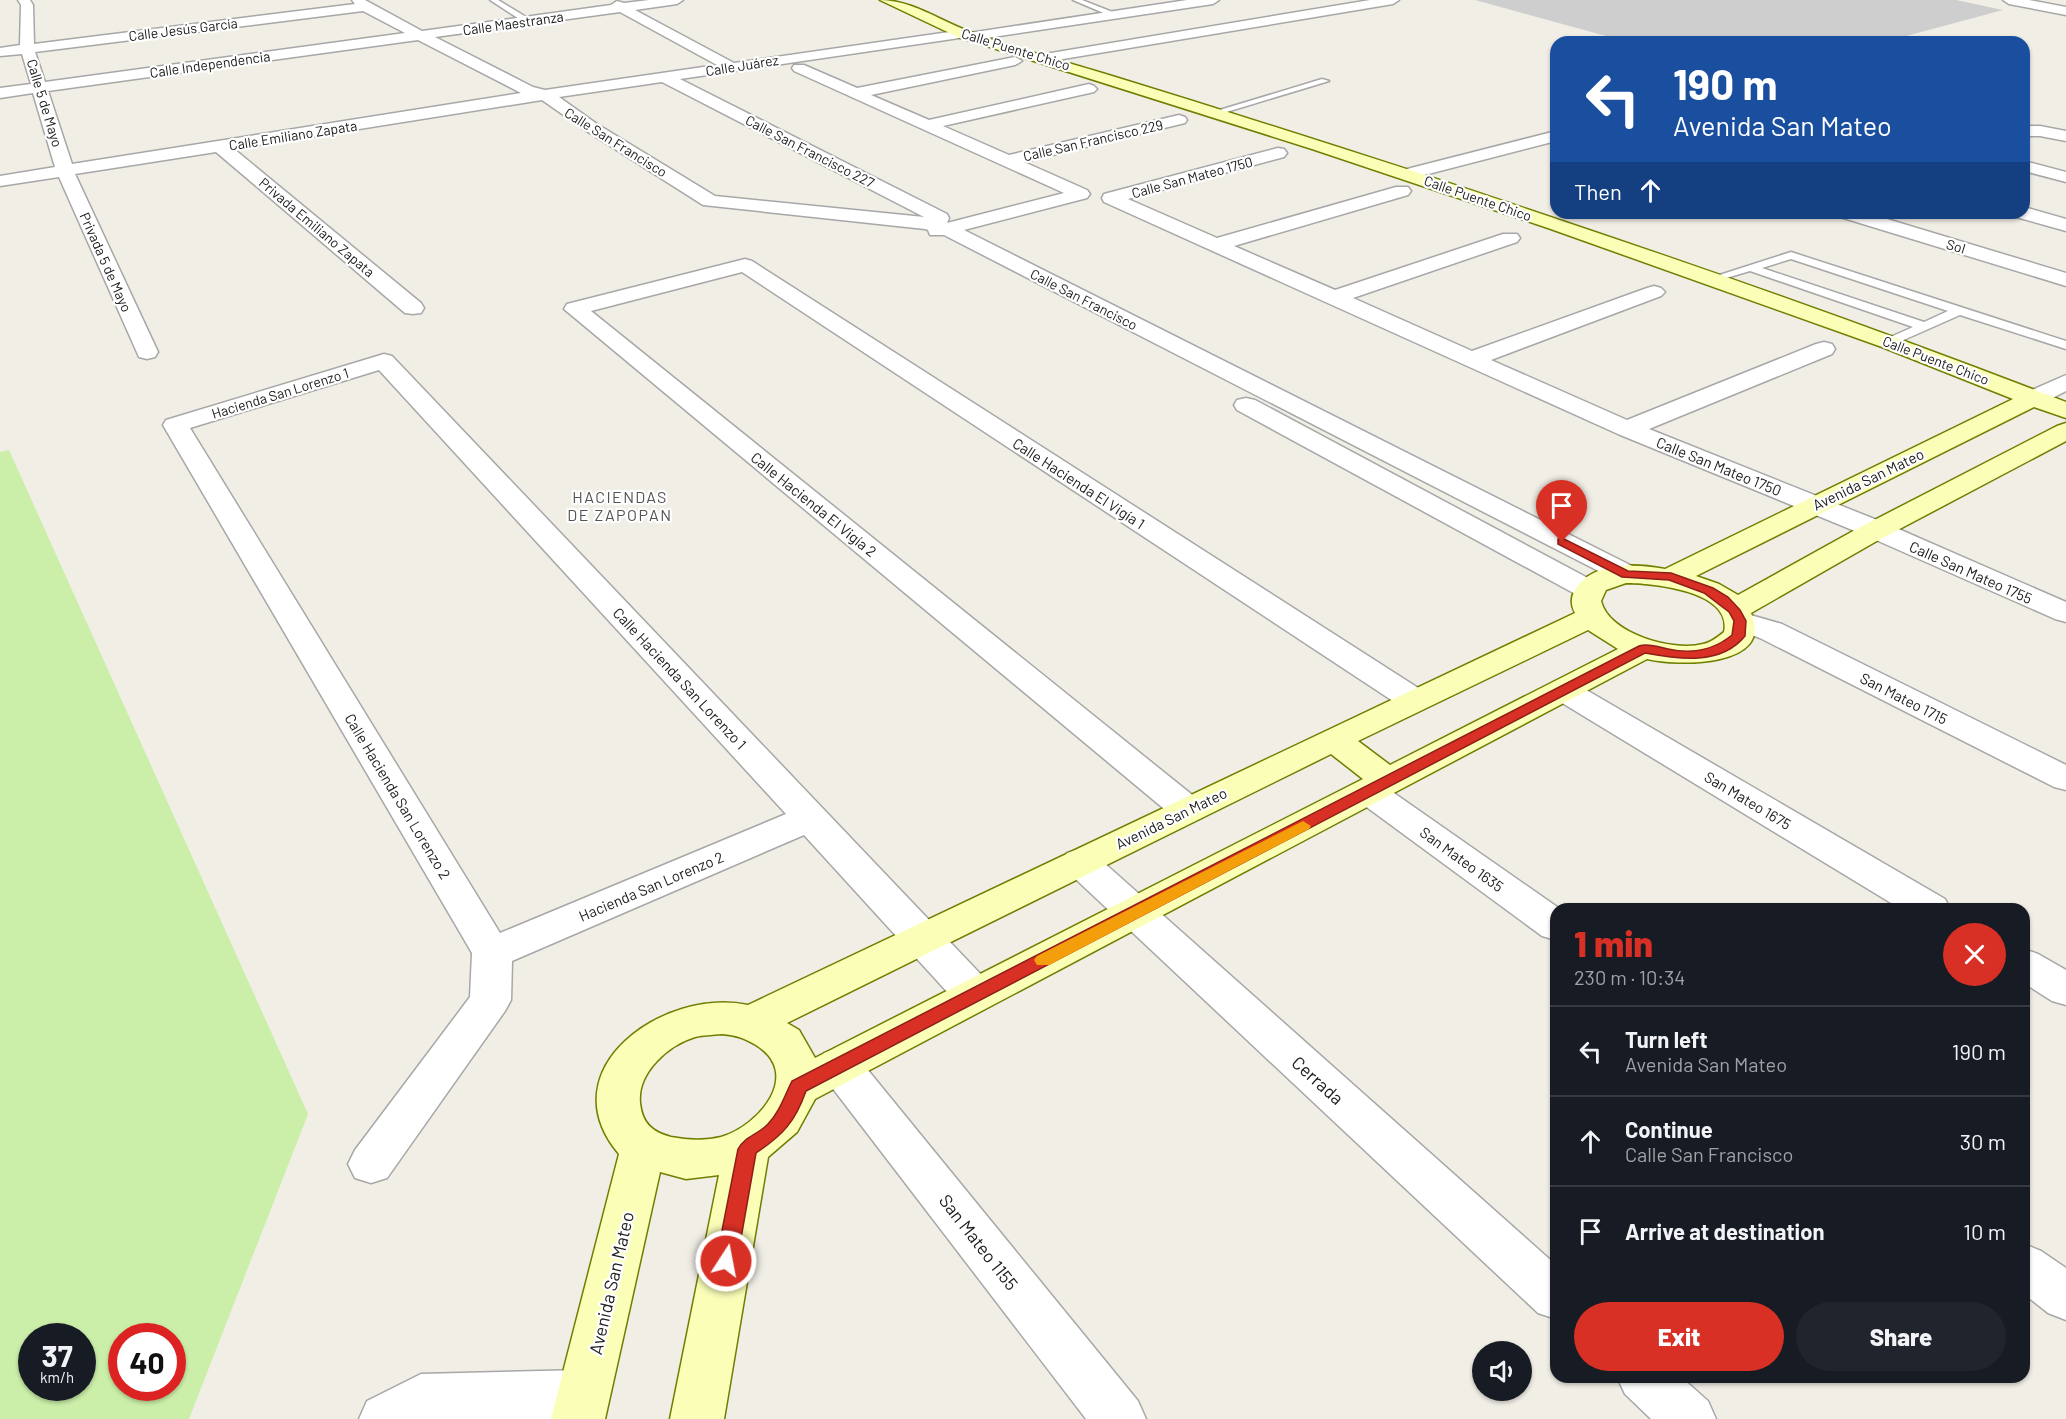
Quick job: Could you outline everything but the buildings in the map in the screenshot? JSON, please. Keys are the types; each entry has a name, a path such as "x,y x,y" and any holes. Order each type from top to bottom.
{"street":[{"path":"608,0 730,67"},
{"name":"Calle Maestranza","path":"420,35 677,0"},
{"name":"Calle Puente Chico","path":"886,0 968,35 1217,112 1405,182 1713,279 1890,342 2066,411"},
{"path":"1045,57 1393,0"},
{"path":"2009,0 2066,11"},
{"name":"Calle Juárez","path":"546,95 1202,1"},
{"path":"9,7 25,2"},
{"name":"Calle 5 de Mayo","path":"25,2 27,48 65,171"},
{"name":"Calle Jesús García","path":"0,51 362,4"},
{"name":"Calle San Francisco","path":"362,4 525,94 574,138 591,127"},
{"name":"Calle Independencia","path":"0,93 420,35"},
{"path":"856,93 1015,61"},
{"name":"Calle San Francisco 229","path":"799,68 1081,194 943,229"},
{"name":"Calle San Francisco 227","path":"664,77 943,229"},
{"path":"928,125 1089,89"},
{"name":"Calle San Francisco","path":"525,94 546,95 591,127 649,163 704,206"},
{"name":"Calle Emiliano Zapata","path":"0,181 220,147 525,94"},
{"name":"Calle San Francisco 229","path":"1007,161 1179,120"},
{"path":"2030,131 2066,136"},
{"path":"1215,245 1405,182 1550,138"},
{"name":"Privada Emiliano Zapata","path":"220,147 413,308"},
{"name":"Calle San Mateo 1750","path":"1278,153 1111,198 1628,429 1877,530"},
{"path":"627,167 649,163"},
{"path":"2030,168 2066,177"},
{"name":"Privada 5 de Mayo","path":"65,171 147,352"},
{"name":"Calle San Francisco","path":"647,186 687,209 704,206 925,223 943,229 1626,574"},
{"path":"2030,215 2066,225"},
{"name":"Sol","path":"1867,219 2066,280"},
{"name":"Calle San Francisco","path":"943,229 1211,387"},
{"path":"1333,298 1510,238"},
{"name":"Calle Hacienda El Vigía 1","path":"745,265 1414,700"},
{"name":"Calle Hacienda El Vigía 2","path":"745,265 575,309 1188,810"},
{"path":"1471,359 1654,292"},
{"name":"Calle San Mateo 1750","path":"1628,429 1824,349"},
{"name":"Hacienda San Lorenzo 1","path":"175,425 384,361"},
{"name":"Calle Hacienda San Lorenzo 1","path":"384,361 975,995"},
{"name":"Avenida San Mateo","path":"1671,577 2066,382"},
{"path":"1232,398 1590,604 1612,634 1644,648 1674,654 1703,654 1726,647 1738,636 1737,616 1877,530 2066,432"},
{"name":"Calle Hacienda San Lorenzo 2","path":"175,425 492,953"},
{"path":"1850,487 1907,514"},
{"name":"Calle San Mateo 1755","path":"1877,530 2066,613"},
{"name":"Avenida San Mateo","path":"752,1022 1414,700 1590,604 1603,580 1626,574 1671,577 1709,590 1723,600 1737,616"},
{"name":"San Mateo 1715","path":"1737,616 2066,779"},
{"path":"799,1087 1644,648"},
{"name":"San Mateo 1675","path":"1565,691 1921,903"},
{"path":"1335,739 1379,787"},
{"name":"San Mateo 1635","path":"1379,787 1550,921"},
{"name":"Hacienda San Lorenzo 2","path":"492,953 810,818"},
{"name":"Cerrada","path":"1080,862 1550,1292"},
{"path":"371,1164 490,1000 492,953"},
{"path":"2030,968 2066,990"},
{"path":"722,1018 752,1022 773,1032 788,1047 798,1065 799,1087 790,1110 773,1131 747,1149 711,1160 674,1160 643,1148 625,1129 616,1104 622,1078 636,1054 661,1034 691,1022 722,1018"},
{"name":"San Mateo 1155","path":"839,1065 1119,1419"},
{"name":"Avenida San Mateo","path":"581,1407 643,1148"},
{"path":"697,1419 747,1149"},
{"path":"2030,1270 2066,1297"},
{"path":"1650,1383 1689,1419"},
{"path":"386,1419 421,1399 581,1407"}],"lane":[{"path":"493,0 527,20"},
{"path":"1077,0 1116,15"},
{"path":"1217,112 1325,81"},
{"path":"1713,279 1791,255 2066,345"},
{"path":"1752,268 1925,327"},
{"path":"1890,342 1959,311"}],"shaded area":[{"path":"1475,0 1956,0 2003,10 1906,36 1606,36"}],"green space":[{"path":"9,450 308,1114 189,1419 0,1419 0,452"}],"slow traffic":[{"path":"1043,960 1303,826"}],"district":[{"name":"HACIENDAS DE ZAPOPAN","path":"620,505"}],"route":[{"path":"726,1261 747,1149 773,1131 790,1110 799,1087 1546,701 1644,648 1674,654 1703,654 1726,647 1738,636 1740,621 1734,610 1709,590 1671,577 1626,574 1562,542"}]}
